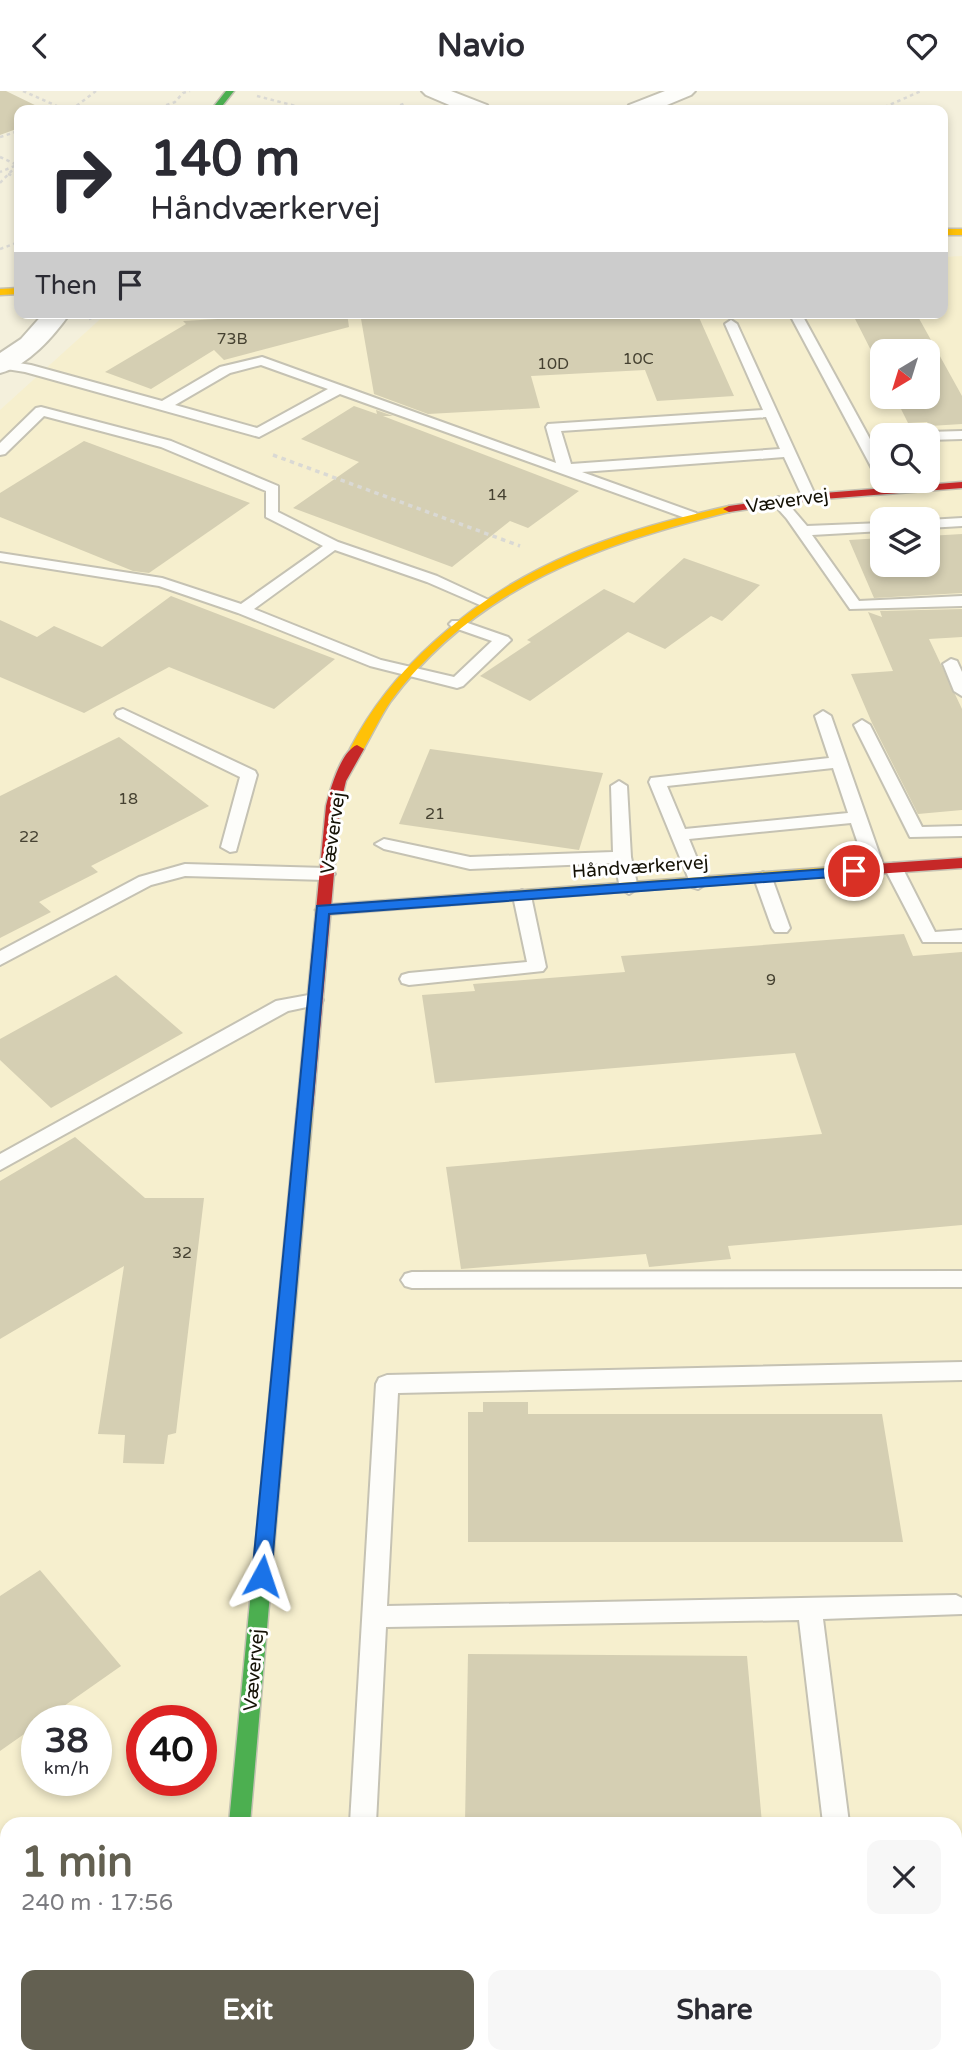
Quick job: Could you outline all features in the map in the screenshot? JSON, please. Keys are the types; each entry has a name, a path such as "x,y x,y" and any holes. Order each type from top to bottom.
{"street":[{"path":"219,105 230,91"},
{"path":"433,91 467,105"},
{"path":"649,105 684,91"},
{"path":"0,292 10,336 30,344 53,319"},
{"name":"Vævervej","path":"940,485 962,485"},
{"name":"Vævervej","path":"240,1817 322,909 338,785 377,709 426,650 485,602 558,560 618,536 691,516 870,488"},
{"name":"Håndværkervej","path":"322,909 962,863"}],"lane":[{"path":"798,319 870,451"},
{"path":"731,324 810,496"},
{"path":"10,336 26,368 260,433 340,389"},
{"path":"164,406 225,370 262,361 691,516"},
{"path":"0,451 41,411 166,444 274,489 271,514 332,545 432,579 485,602"},
{"path":"565,469 553,427 771,413"},
{"path":"940,436 962,435"},
{"path":"863,438 870,438"},
{"path":"565,469 789,452"},
{"path":"778,501 803,531 855,606 962,601"},
{"path":"940,523 962,522"},
{"path":"803,531 870,528"},
{"path":"243,610 332,545"},
{"path":"0,557 162,582 243,610 376,663 457,683 503,640 457,624"},
{"path":"951,664 962,691"},
{"path":"123,714 249,775 230,847"},
{"path":"823,716 858,817 885,869 929,938 962,936"},
{"path":"862,725 916,834 962,831"},
{"path":"698,883 657,782 840,762"},
{"path":"620,786 622,857 629,888"},
{"path":"679,835 858,817"},
{"path":"384,844 470,863 622,857"},
{"path":"0,959 145,881 185,870 326,874"},
{"path":"764,878 781,928"},
{"path":"409,979 537,967 522,896"},
{"path":"0,1163 283,1006 314,1000"},
{"path":"412,1280 962,1279"},
{"path":"363,1817 387,1384 962,1371"},
{"path":"374,1617 956,1606"},
{"path":"810,1609 835,1817"}],"path":[{"path":"23,91 54,105"},
{"path":"28,93 34,91"},
{"path":"78,105 96,91"},
{"path":"167,105 190,91"},
{"path":"889,105 921,91"},
{"path":"255,96 285,105"},
{"path":"0,183 14,168"},
{"path":"8,174 14,176"}],"shaded area":[{"path":"962,256 962,1817 0,1817 0,410 100,319 948,319 948,257"}],"building":[{"path":"0,91 6,91 35,105 14,105 14,130 0,135"},
{"path":"348,319 349,327 224,360 214,350 151,389 105,372 186,324 183,321"},
{"path":"361,319 700,319 734,396 657,401 645,370 531,376 540,408 428,414 374,394"},
{"path":"855,319 919,319 930,339 870,339 870,348"},
{"path":"940,356 962,396 962,424 908,423 901,409 940,409"},
{"path":"354,406 393,416 383,416 579,491 528,528 510,521 452,567 293,508 359,462 301,439"},
{"path":"84,441 250,503 149,573 133,571 0,517 0,493"},
{"path":"962,534 962,593 874,598 849,540 870,539 870,577 940,577 940,535"},
{"path":"684,558 760,585 722,621 711,616 665,649 628,632 530,701 480,676 531,642 527,640 604,589 634,603"},
{"path":"171,596 335,659 274,709 169,667 84,713 0,677 0,620 37,637 54,626 102,647"},
{"path":"962,609 962,637 929,639 962,709 962,810 918,814 872,723 851,674 893,671 868,612 882,617 880,611"},
{"path":"119,737 209,806 91,866 98,872 39,902 51,912 0,938 0,796"},
{"path":"430,749 603,773 579,850 399,824"},
{"path":"904,934 913,956 962,952 962,1225 728,1246 731,1259 649,1267 646,1254 461,1269 446,1167 822,1134 795,1053 435,1083 422,995 475,991 473,984 625,972 621,956"},
{"path":"116,975 183,1033 51,1108 0,1060 0,1039"},
{"path":"75,1137 145,1198 204,1198 176,1433 168,1435 164,1464 123,1463 125,1435 98,1434 124,1266 0,1339 0,1181"},
{"path":"483,1402 528,1402 528,1414 882,1414 903,1542 468,1542 468,1412 483,1412"},
{"path":"40,1570 121,1666 65,1705 21,1705 21,1736 0,1751 0,1596"},
{"path":"468,1654 747,1656 761,1817 465,1817"}],"traffic: fast":[{"path":"219,105 230,91"},
{"path":"240,1817 275,1433"}],"traffic: slow":[{"path":"948,232 962,232"},
{"path":"0,292 14,291"},
{"path":"357,749 380,708 407,674 463,622 497,597 532,576 607,543 729,509"},
{"path":"322,910 861,870"},
{"path":"275,1433 305,1109"}],"traffic: jam":[{"path":"729,509 811,497 962,485"},
{"path":"305,1109 333,806 339,781 357,749"},
{"path":"861,870 962,863"}],"route":[{"path":"262,1576 322,909 854,871"}]}
